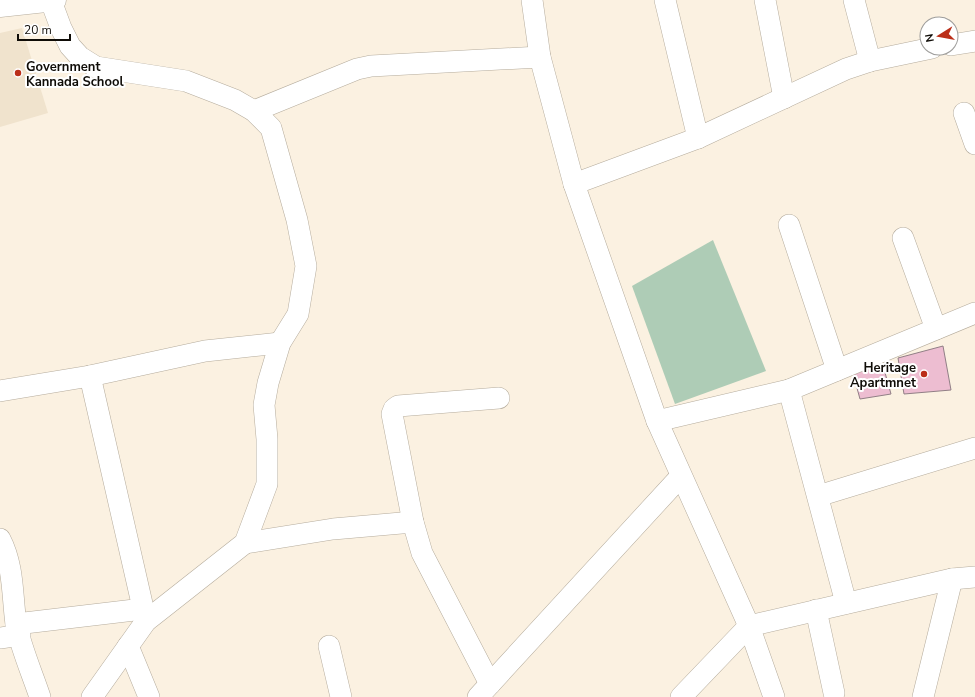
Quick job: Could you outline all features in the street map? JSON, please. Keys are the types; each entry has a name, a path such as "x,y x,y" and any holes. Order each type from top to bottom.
{"main road":[{"path":"0,6 53,1"}],"street":[{"path":"532,0 540,57 574,184 657,421 749,626 774,697"},
{"path":"665,0 698,138"},
{"path":"765,0 784,98"},
{"path":"854,0 870,61"},
{"path":"53,1 61,28 70,46 80,57 96,67 186,81 235,100 254,111 271,128 297,220 306,266 298,314 280,343 268,383 264,404 267,439 267,484 245,543"},
{"path":"959,44 975,41"},
{"path":"574,184 698,138 846,68 870,61 919,51"},
{"path":"254,111 357,68 540,57"},
{"path":"964,113 975,144"},
{"path":"789,225 837,370"},
{"path":"903,238 936,329"},
{"path":"657,421 789,390 975,313"},
{"path":"0,390 90,376 205,352 280,343"},
{"path":"90,376 144,615"},
{"path":"789,390 846,603"},
{"path":"499,398 398,406 394,409 392,414 413,522 422,553 484,691 682,476"},
{"path":"818,496 975,448"},
{"path":"92,697 128,646 144,615 245,543 333,529 413,522"},
{"path":"0,540 5,548 14,585 12,632 40,697"},
{"path":"817,615 846,603 952,579 975,577"},
{"path":"923,697 952,579"},
{"path":"682,697 749,626 904,602 907,598 906,589"},
{"path":"12,632 144,615"},
{"path":"817,615 834,693"},
{"path":"128,646 150,697"},
{"path":"329,646 341,697"}],"shaded area":[{"name":"Government Kannada School","path":"22,28 48,113 0,127 0,33"}],"green space":[{"path":"713,240 766,371 675,404 632,286"}],"building":[{"name":"Heritage Apartmnet","path":"943,346 951,390 904,394 898,358"},
{"path":"882,362 891,394 860,399 852,370"}],"place":[{"name":"Government Kannada School","path":"18,73"},
{"name":"Heritage Apartmnet","path":"924,374"}]}
